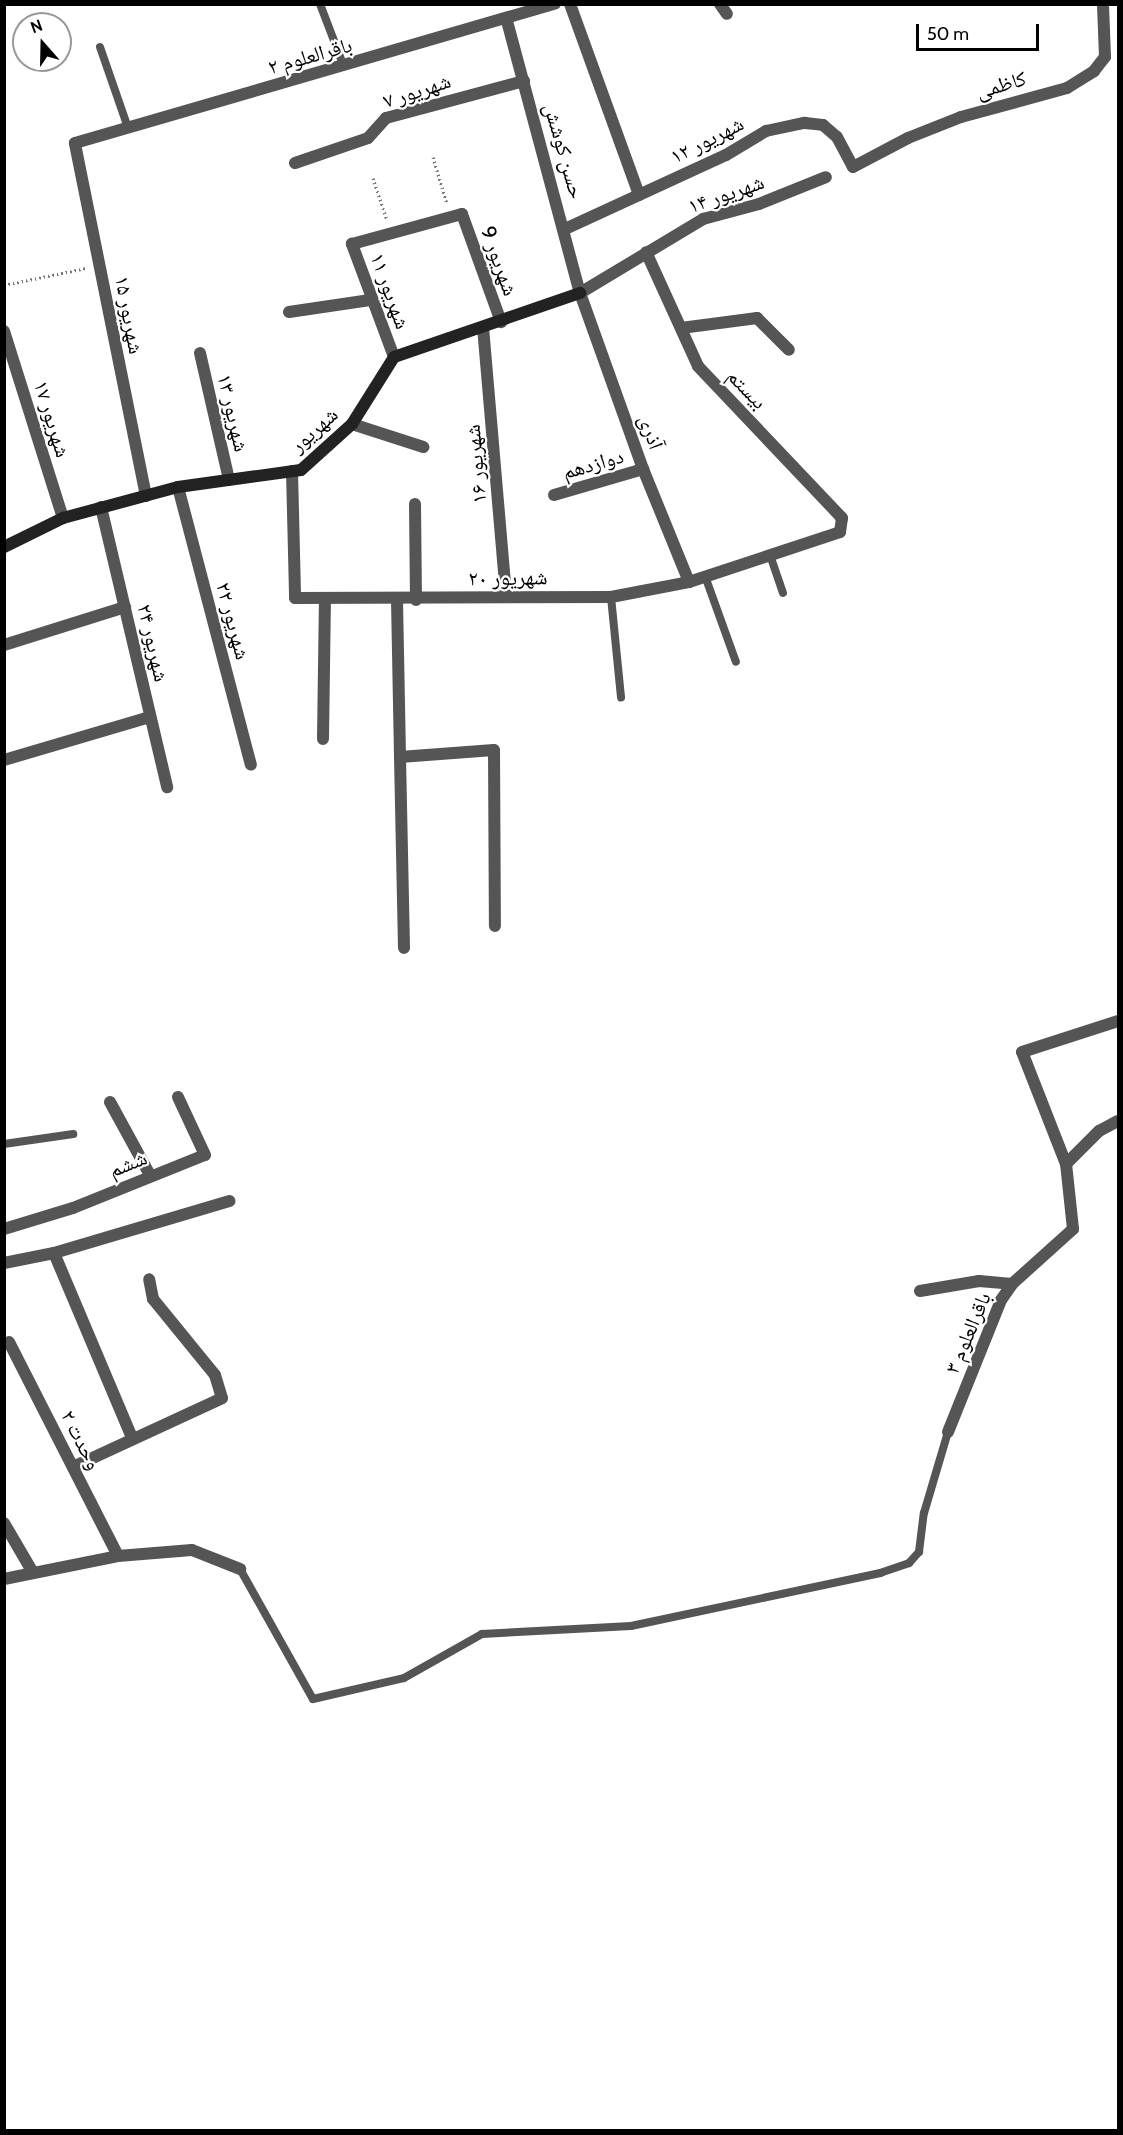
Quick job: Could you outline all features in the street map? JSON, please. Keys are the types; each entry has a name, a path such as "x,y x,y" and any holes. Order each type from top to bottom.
{"street":[{"path":"570,4 639,195"},
{"name":"کاظمی","path":"854,167 908,138 962,117 1067,88 1081,80 1105,57 1103,4"},
{"name":"باقرالعلوم ۲","path":"75,143 507,21 547,6"},
{"name":"حسن کوشش","path":"507,21 565,230 580,293"},
{"name":"شهریور ۷","path":"295,163 368,138 386,118 524,81"},
{"name":"شهریور ۱۲","path":"565,230 726,155 766,131 806,123 823,125 837,137 854,167"},
{"name":"شهریور ۱۵","path":"75,143 146,495"},
{"name":"شهریور ۱۴","path":"580,293 703,219 759,204 826,177"},
{"name":"شهریور ۱۱","path":"394,357 370,300 352,244 456,216"},
{"name":"شهریور 9","path":"456,216 501,322"},
{"name":"بیستم","path":"646,252 698,366 842,518 840,532"},
{"path":"394,357 580,293"},
{"name":"آذری","path":"580,293 643,469 689,582"},
{"path":"289,312 370,300"},
{"path":"681,328 757,318 789,350"},
{"name":"شهریور ۱۶","path":"483,327 506,597"},
{"name":"شهریور ۱۷","path":"4,331 63,518"},
{"name":"شهریور ۱۳","path":"200,353 228,480"},
{"name":"شهریور","path":"4,547 63,518 146,495 178,487 301,470 352,424 394,357"},
{"path":"352,424 423,447"},
{"name":"دوازدهم","path":"554,495 643,469"},
{"name":"شهریور ۲۰","path":"292,471 295,598 325,601 611,597 689,582 840,532"},
{"name":"شهریور ۲۲","path":"178,487 251,765"},
{"path":"415,504 416,600"},
{"name":"شهریور ۲۴","path":"101,507 167,787"},
{"path":"397,600 404,948"},
{"path":"323,738 325,601"},
{"path":"4,645 125,607"},
{"path":"4,760 150,717"},
{"path":"400,757 494,750 495,926"},
{"path":"1119,1021 1022,1052 1066,1164 1099,1131 1119,1121"},
{"name":"ششم","path":"4,1229 73,1208 150,1175 205,1155 178,1097"},
{"path":"110,1102 150,1175"},
{"name":"باقرالعلوم ۳","path":"948,1432 1001,1300 1012,1284 1073,1229 1066,1164"},
{"path":"4,1263 54,1253 229,1201"},
{"path":"54,1253 132,1438"},
{"path":"73,1467 222,1398 215,1376 153,1299 149,1280"},
{"path":"920,1291 979,1281 1012,1284"},
{"name":"وحدت ۲","path":"9,1342 118,1556"},
{"path":"4,1523 32,1571"},
{"path":"4,1579 32,1571 118,1556 192,1550 240,1569"}],"lane":[{"path":"320,4 344,67"},
{"path":"100,47 128,128"},
{"path":"770,555 783,592"},
{"path":"705,576 736,662"},
{"path":"611,597 621,698"},
{"path":"4,1144 73,1134"},
{"path":"240,1569 313,1699 404,1678 482,1635 631,1626 880,1573 909,1563 919,1552 924,1513 948,1432"}],"path":[{"path":"433,157 456,216"},
{"path":"372,177 392,233"},
{"path":"4,285 41,274 99,266"}]}
